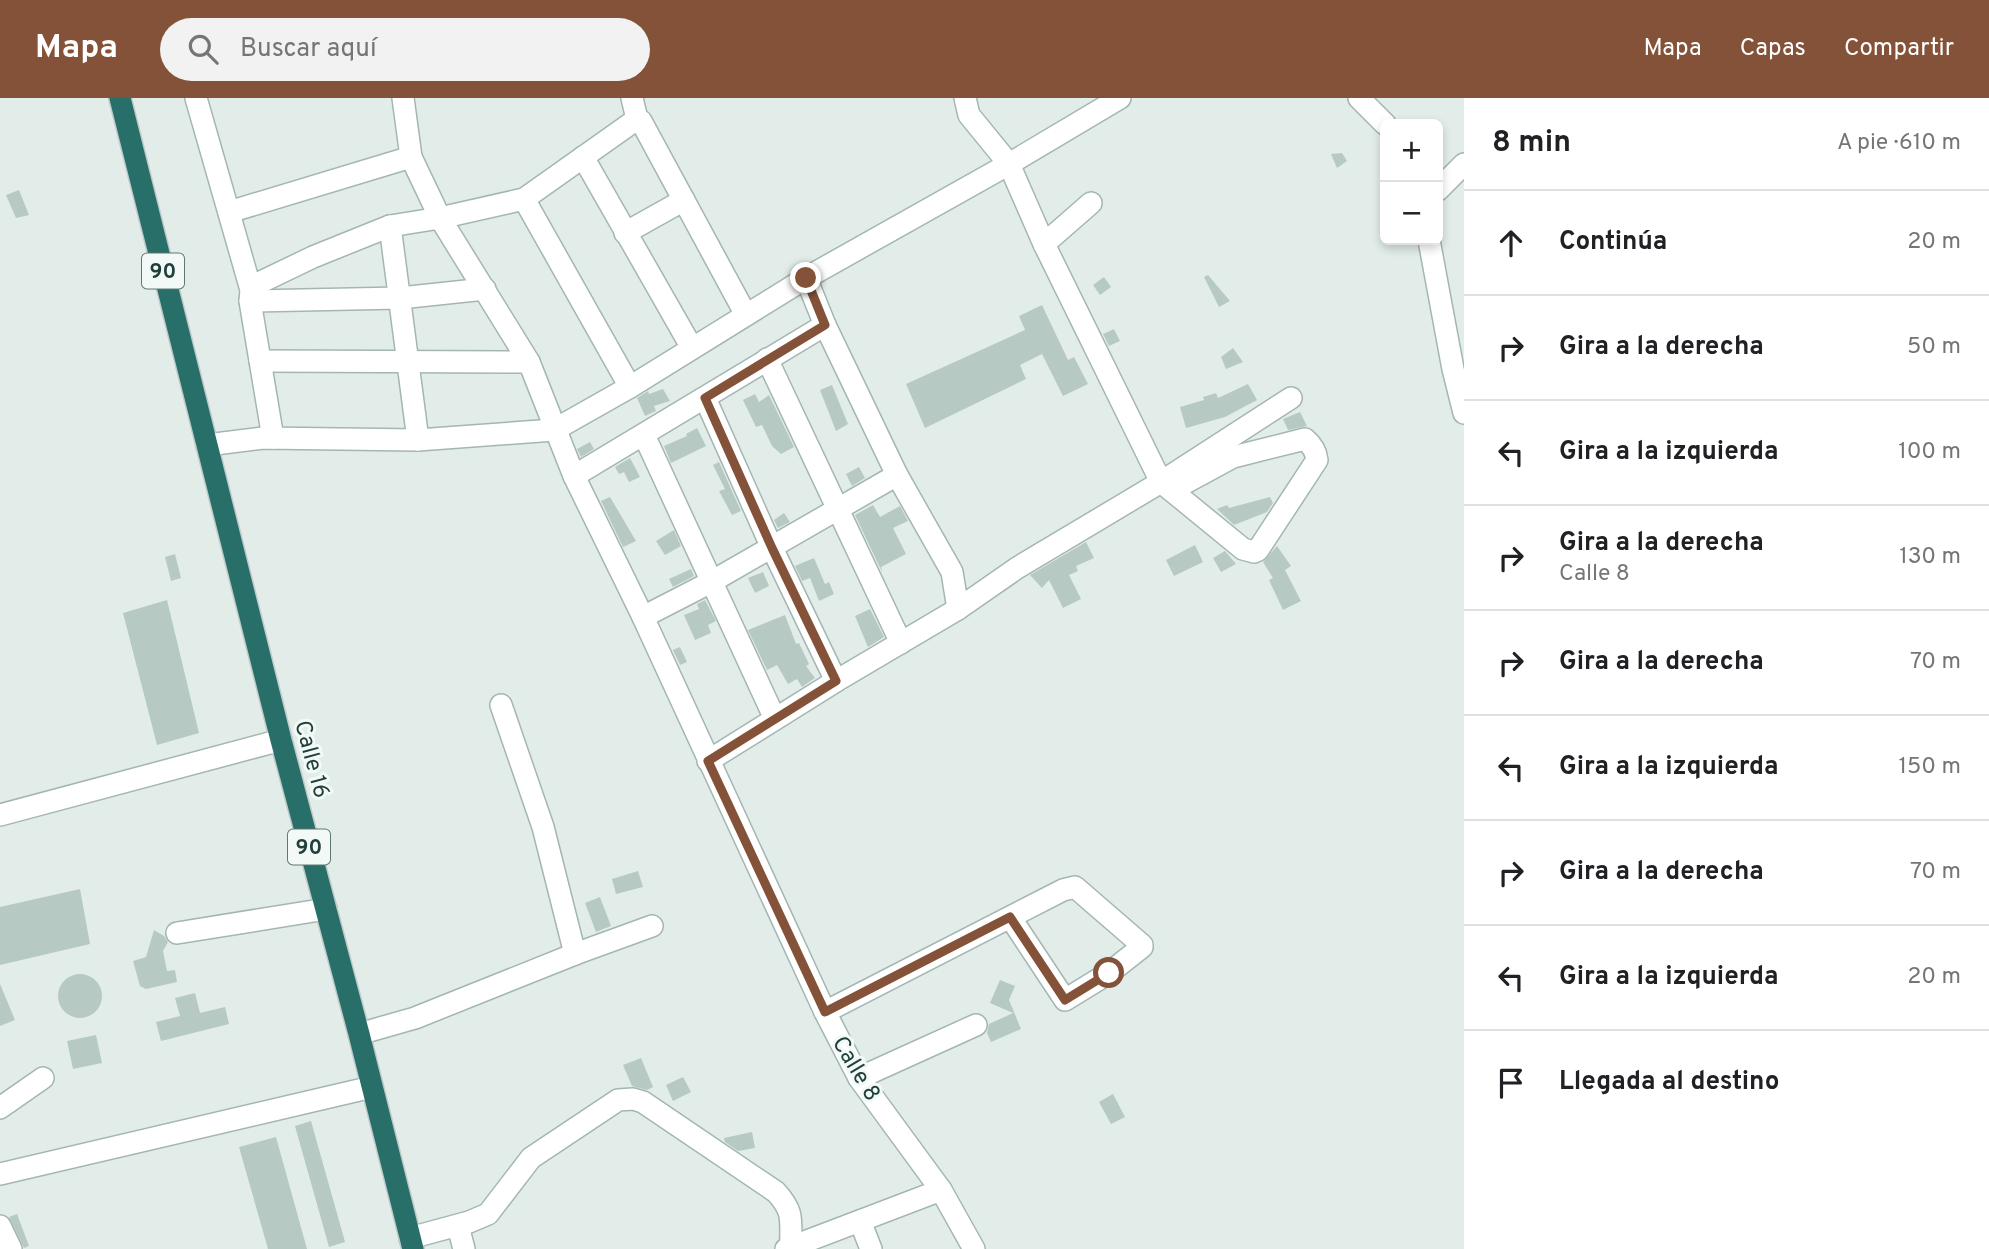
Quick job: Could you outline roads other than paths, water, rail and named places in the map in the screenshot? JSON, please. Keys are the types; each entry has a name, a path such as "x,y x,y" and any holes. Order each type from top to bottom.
{"highway":[{"name":"90","path":"120,98 206,445"},
{"name":"Calle 16","path":"206,445 326,909 379,1029 372,1087 411,1243"}],"street":[{"path":"196,98 250,295 260,361 260,438"},
{"name":"Calle 8","path":"403,98 411,157 440,218 529,362 574,476 643,617 825,1012 859,1078 941,1190 974,1249"},
{"path":"632,98 637,119 641,121 746,315"},
{"path":"708,761 958,609 1017,568 1167,486 1233,457 1305,439 1317,455 1317,460 1258,550 1254,552 1243,550 1167,486 1044,244 1009,164 969,115 965,98"},
{"path":"206,445 260,438 418,440 554,430 630,387 806,278 1120,98"},
{"path":"1359,98 1380,119"},
{"path":"250,295 259,283 313,257 390,226 524,199 637,119"},
{"path":"229,212 411,157"},
{"path":"583,157 692,348"},
{"path":"1443,185 1464,164"},
{"path":"524,199 630,387"},
{"path":"625,233 684,200"},
{"path":"1044,244 1091,203"},
{"path":"390,226 418,440"},
{"path":"1430,245 1464,413"},
{"path":"806,278 825,325 897,475 952,572 958,609"},
{"path":"250,295 400,298 485,289"},
{"path":"574,476 825,325"},
{"path":"767,359 901,643"},
{"path":"260,361 529,362"},
{"path":"705,398 772,548 836,681"},
{"path":"1167,486 1292,398"},
{"path":"644,435 775,719"},
{"path":"643,617 772,548 897,475"},
{"path":"501,705 543,827 575,954"},
{"path":"0,815 281,740"},
{"path":"825,1012 1010,917 1063,890 1075,887 1142,944 1142,947 1109,973 1065,1000 1010,917"},
{"path":"177,933 326,909"},
{"path":"379,1029 652,926"},
{"path":"859,1078 976,1025"},
{"path":"0,1108 43,1078"},
{"path":"0,1174 372,1087"},
{"path":"411,1243 488,1214 531,1158 618,1100 633,1099 643,1102 776,1192 787,1204 790,1212 788,1248 941,1190"},
{"path":"860,1221 871,1249"},
{"path":"0,1226 11,1249"},
{"path":"447,1228 464,1249"}]}
